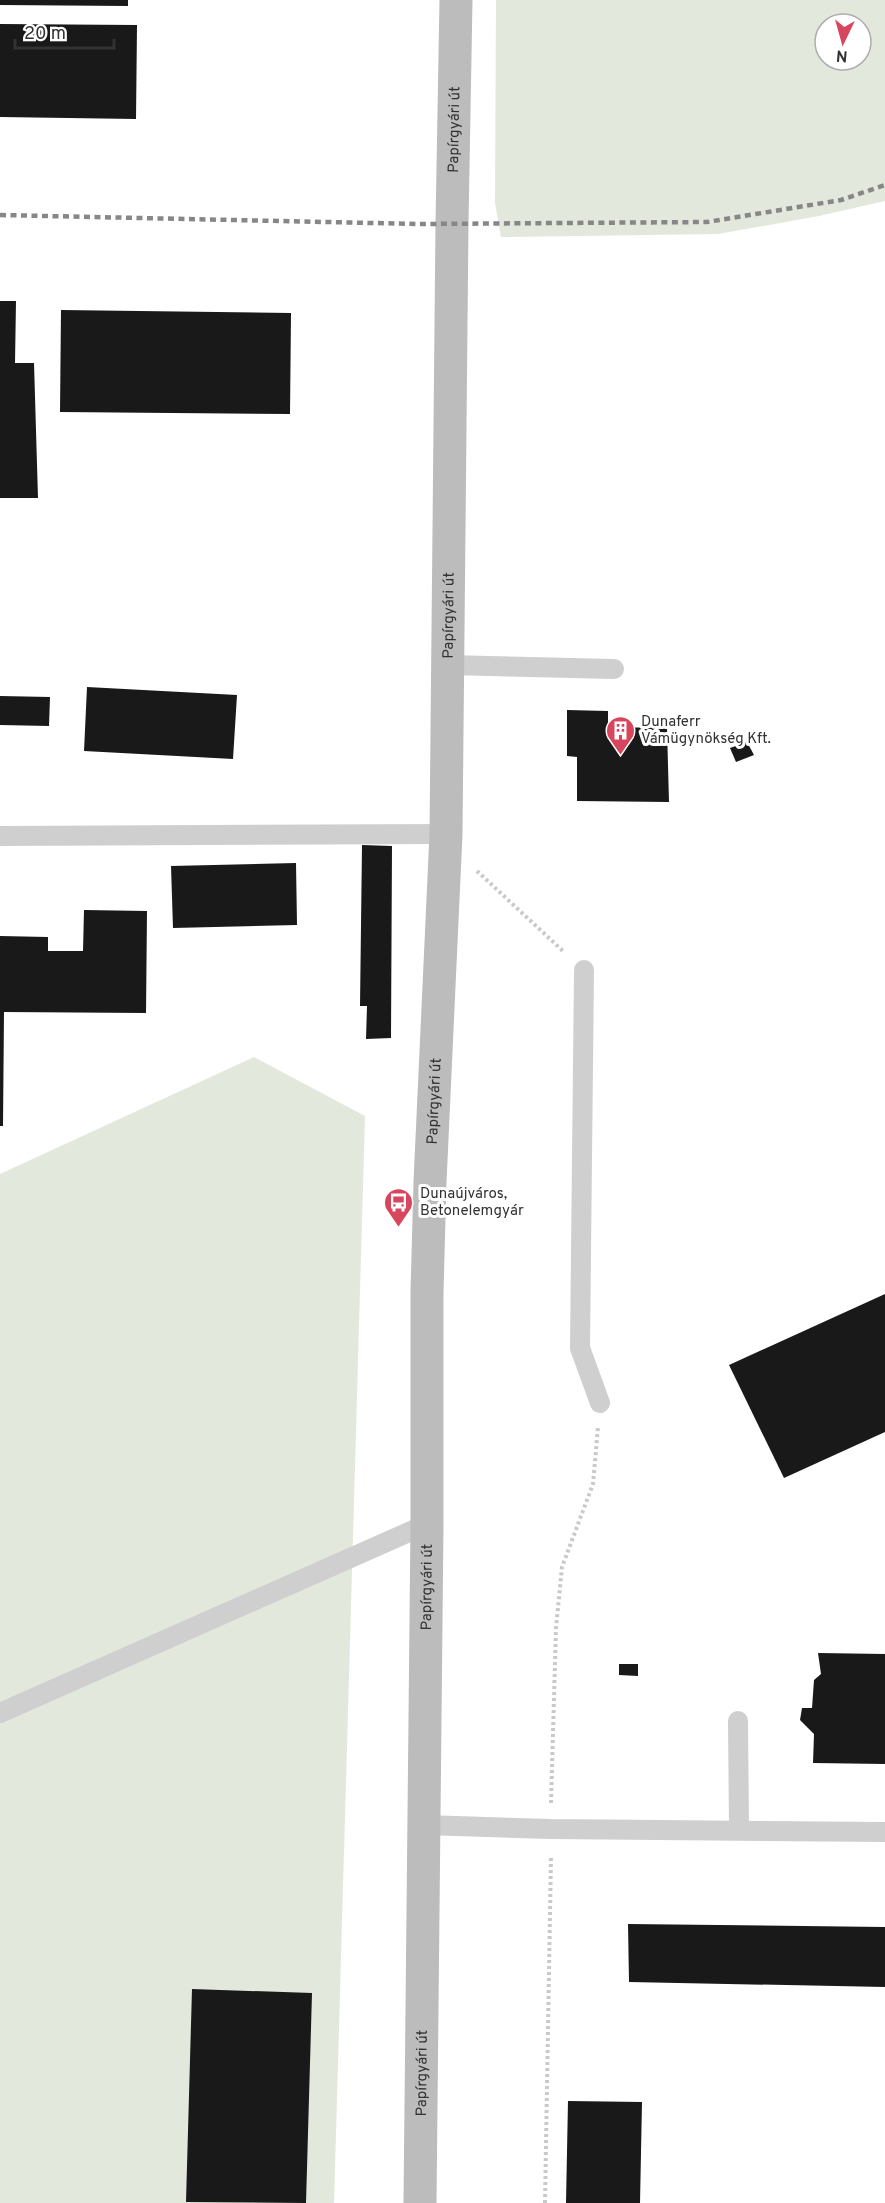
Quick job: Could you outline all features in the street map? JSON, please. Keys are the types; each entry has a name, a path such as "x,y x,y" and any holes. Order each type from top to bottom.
{"street":[{"name":"Papírgyári út","path":"420,2203 427,1292 446,834 456,0"}],"lane":[{"path":"448,665 614,669"},
{"path":"0,836 446,834"},
{"path":"584,970 580,1348 600,1403"},
{"path":"0,1713 427,1524"},
{"path":"738,1721 739,1829"},
{"path":"424,1825 551,1829 885,1832"}],"path":[{"path":"472,866 584,970"},
{"path":"545,2203 551,1766 556,1628 562,1566 593,1484 600,1403"}],"shaded area":[{"path":"496,0 885,0 885,201 819,216 718,234 501,237 495,203"},
{"path":"254,1057 365,1116 334,2203 0,2203 0,1174"}],"building":[{"path":"0,0 128,0 128,6 0,5"},
{"path":"0,24 137,25 136,119 0,117"},
{"path":"0,301 16,301 15,363 34,363 38,498 0,498"},
{"path":"61,310 291,313 290,414 60,412"},
{"path":"87,687 237,695 233,759 84,751"},
{"path":"0,696 50,697 49,726 0,725"},
{"name":"Dunaferr Vámügynökség Kft.","path":"567,710 608,711 608,727 667,728 669,802 577,801 577,757 567,756"},
{"path":"747,742 754,755 736,762 730,748"},
{"path":"362,845 392,846 391,1038 366,1039 367,1006 360,1006"},
{"path":"296,863 297,925 173,928 171,866"},
{"path":"84,910 147,911 146,1013 4,1012 3,1126 0,1126 0,936 48,937 48,951 83,951"},
{"path":"885,1294 885,1432 784,1478 729,1365"},
{"path":"818,1653 885,1654 885,1764 813,1763 814,1734 800,1720 802,1708 812,1708 814,1680 821,1674"},
{"path":"619,1664 638,1664 638,1676 619,1675"},
{"path":"628,1924 885,1927 885,1987 629,1982"},
{"path":"192,1989 312,1993 306,2203 186,2202"},
{"path":"568,2101 642,2102 640,2203 566,2203"}],"railway":[{"path":"0,215 419,224 707,222 841,200 885,185"}],"place":[{"name":"Dunaferr Vámügynökség Kft.","path":"620,756"},
{"name":"Dunaújváros, Betonelemgyár","path":"399,1228"}]}
